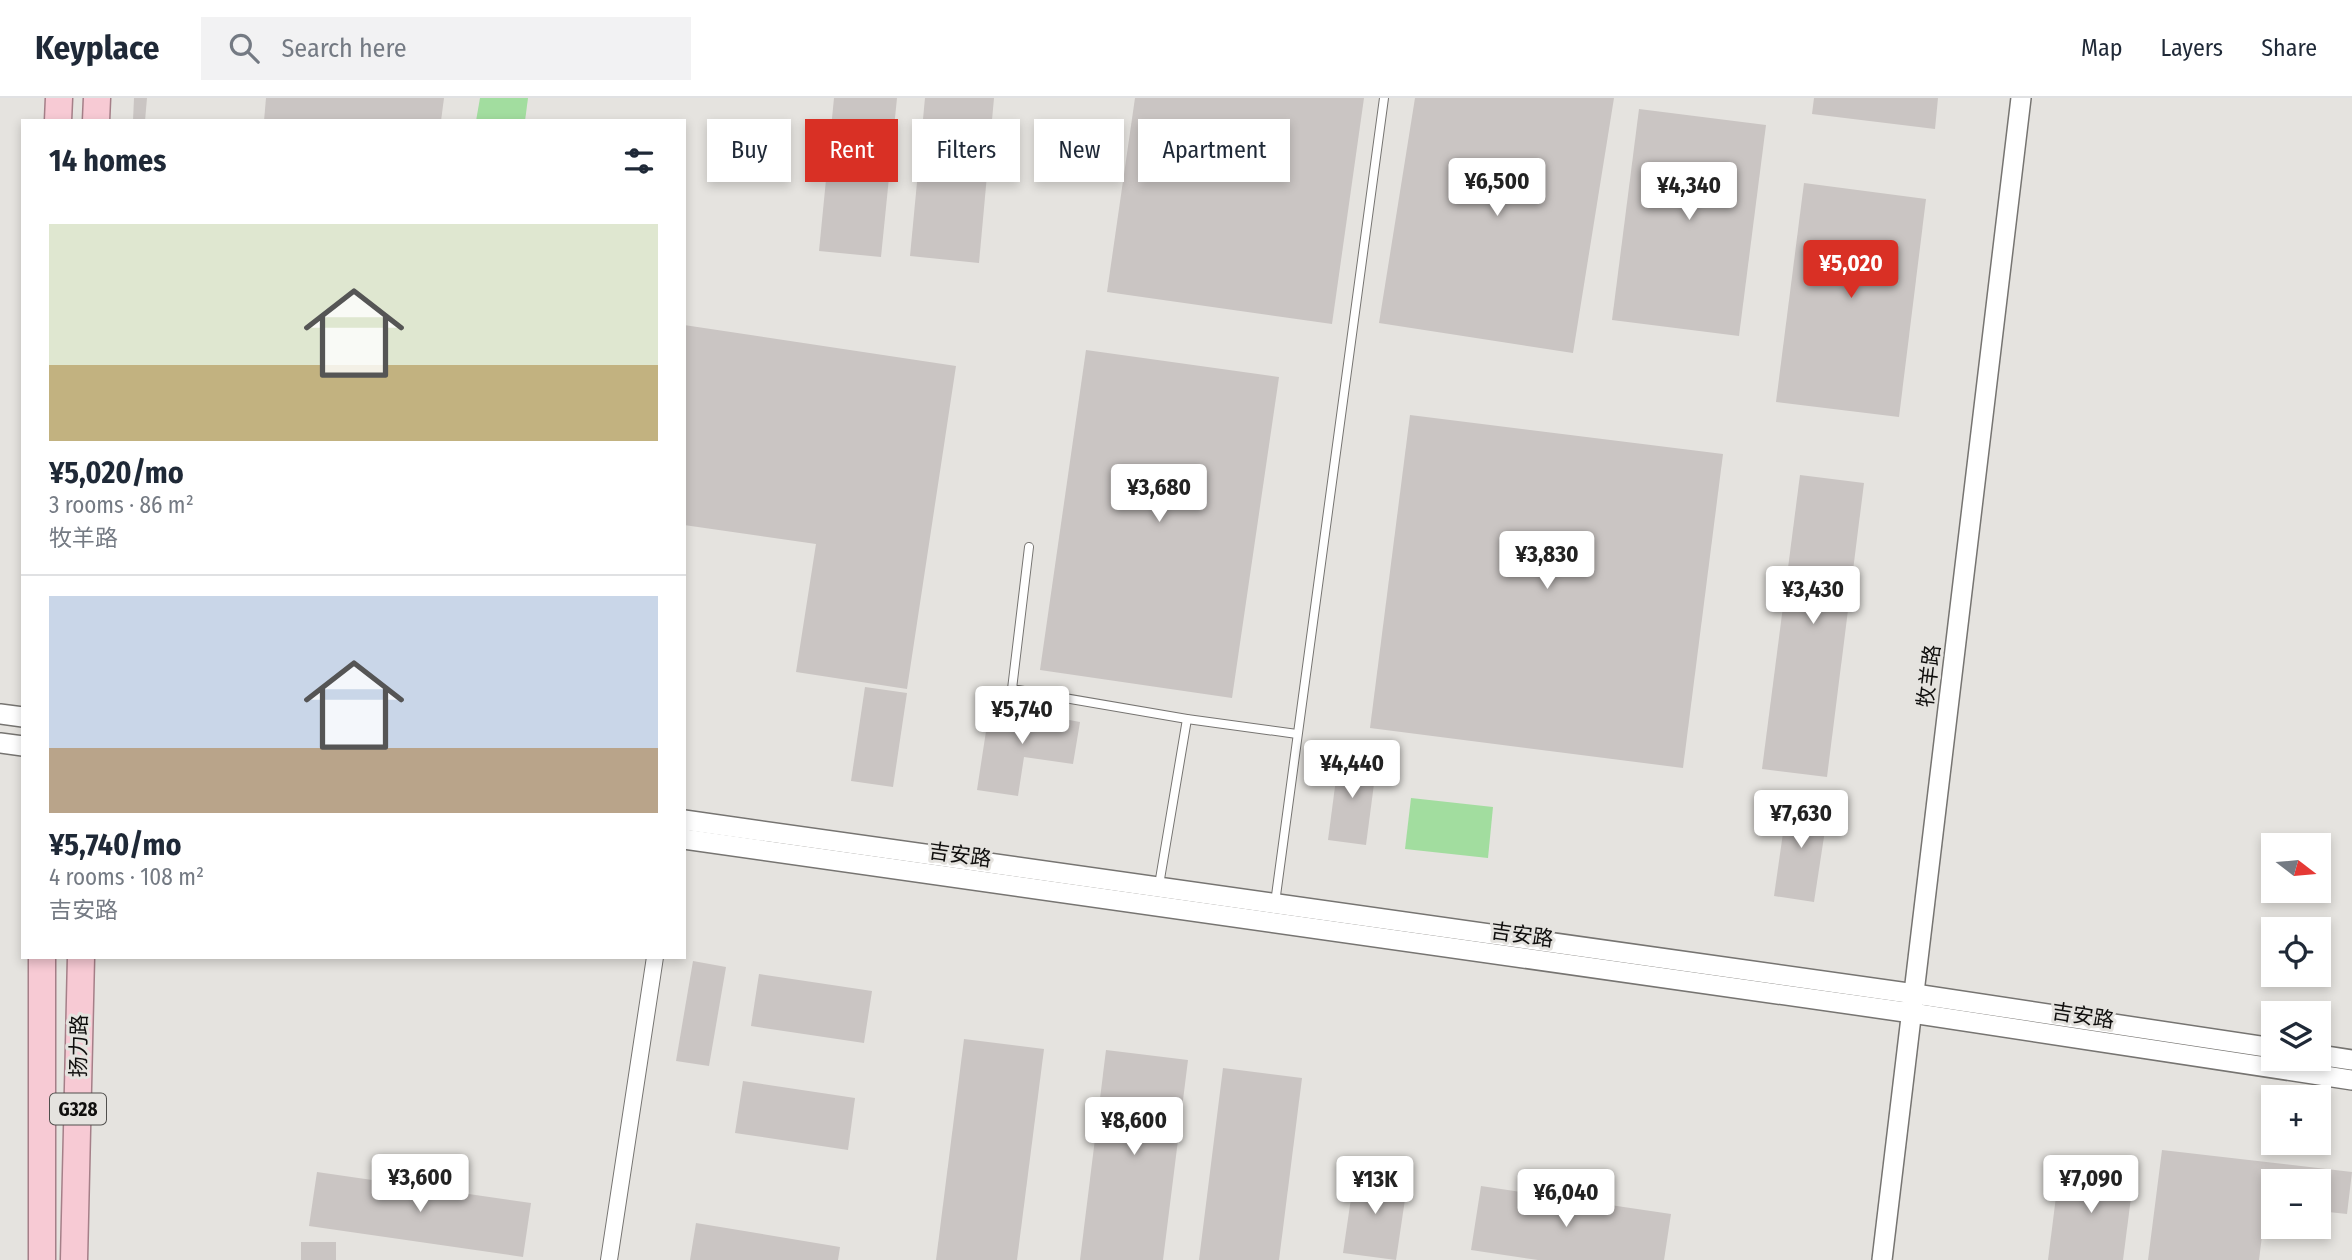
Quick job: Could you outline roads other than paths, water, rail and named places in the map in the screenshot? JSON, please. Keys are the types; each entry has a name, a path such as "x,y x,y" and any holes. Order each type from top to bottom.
{"highway":[{"path":"58,119 59,98"},
{"path":"96,119 97,98"},
{"name":"扬力路","path":"43,959 43,1260"},
{"name":"扬力路","path":"74,1260 81,959"}],"street":[{"name":"牧羊路","path":"1882,1260 2021,98"},
{"path":"0,714 21,717"},
{"path":"0,743 21,746"},
{"name":"吉安路","path":"686,820 1157,897"},
{"name":"吉安路","path":"686,839 1157,897 1913,1004 2261,1047"},
{"path":"609,1260 655,959"},
{"name":"吉安路","path":"1913,1004 2352,1080"},
{"path":"2331,1057 2352,1060"}],"lane":[{"path":"1273,913 1384,98"},
{"path":"1029,547 1012,689 1187,719 1297,734"},
{"path":"1157,897 1187,719"}]}
